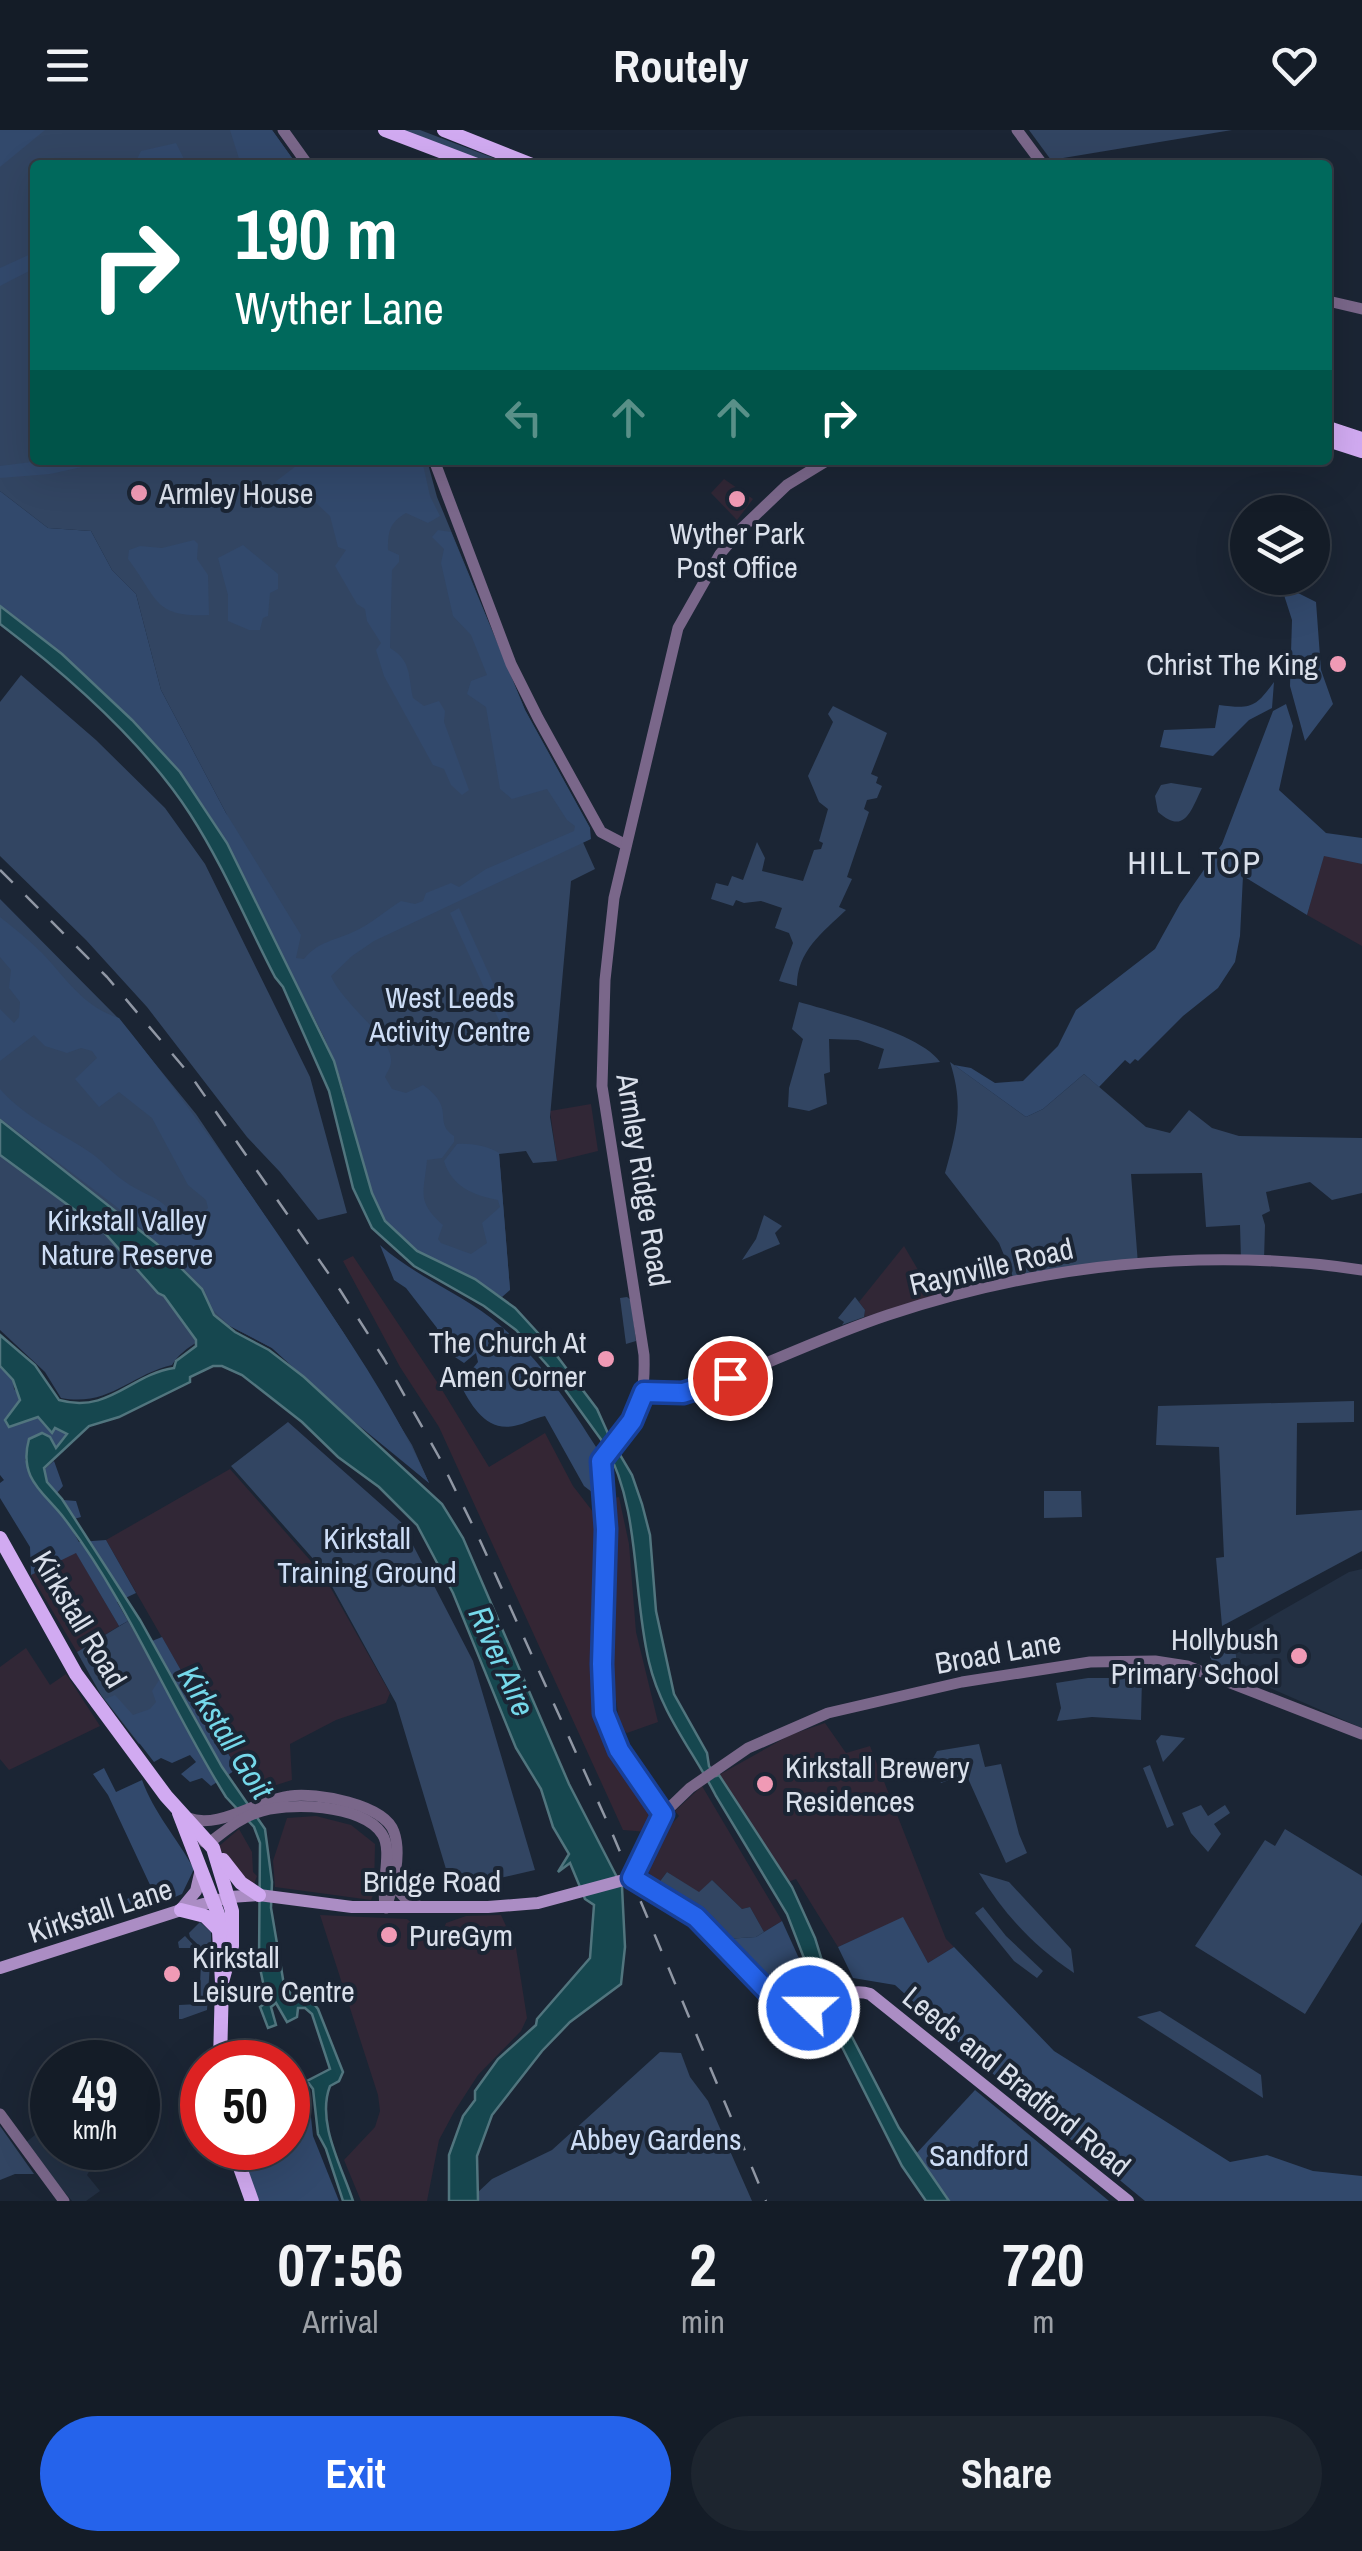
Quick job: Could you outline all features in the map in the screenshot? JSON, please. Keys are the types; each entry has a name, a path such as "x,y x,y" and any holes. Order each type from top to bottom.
{"main road":[{"path":"385,130 463,160"},
{"path":"444,130 519,160"},
{"path":"1332,429 1362,439"},
{"path":"1332,441 1362,451"},
{"name":"Kirkstall Road","path":"0,1538 76,1674 182,1819"},
{"path":"182,1819 209,1839 241,1883 258,1895 242,1904 227,1929"},
{"path":"182,1819 200,1862 225,1897"},
{"path":"209,1839 225,1897 227,1929 221,2040"},
{"path":"200,1862 196,1891 180,1910 205,1916 227,1929"},
{"name":"Bridge Road","path":"225,1897 258,1895 386,1908 515,1905 632,1878"},
{"name":"Leeds and Bradford Road","path":"632,1878 696,1917 780,2004 791,2010 809,2008 860,1990 870,1994 1128,2201"},
{"name":"Kirkstall Lane","path":"0,1968 225,1897"},
{"path":"241,2170 252,2201"}],"street":[{"path":"283,130 304,160"},
{"path":"1018,130 1039,160"},
{"path":"1332,302 1362,309"},
{"path":"436,465 507,653 538,718 601,832 626,844"},
{"name":"Armley Ridge Road","path":"642,1398 644,1354 601,1068 614,898 678,628 720,554 764,505 820,465"},
{"name":"Raynville Road","path":"642,1398 704,1388 889,1315 1009,1283 1081,1270 1146,1262 1252,1260 1362,1270"},
{"path":"632,1878 663,1814 619,1750 604,1713 606,1529 601,1467 604,1454 642,1398"},
{"name":"Broad Lane","path":"663,1814 701,1780 748,1748 828,1712 1026,1670 1120,1660 1187,1666 1362,1734"},
{"path":"200,1862 209,1839 238,1815 256,1808 306,1807 366,1814 386,1820 395,1834 394,1884 386,1908"},
{"path":"366,1814 385,1838 382,1888 386,1908"},
{"path":"394,1884 404,1897 422,1908"},
{"path":"0,2114 64,2201"}],"shaded area":[{"path":"724,479 753,499 737,520 711,493"},
{"path":"1324,855 1362,864 1362,946 1307,915"},
{"path":"591,1104 598,1151 557,1161 550,1111"},
{"path":"904,1246 934,1297 864,1317 865,1310 859,1302"},
{"path":"353,1256 489,1467 545,1433 573,1486 597,1517 594,1699 601,1729 649,1813 648,1832 623,1830 439,1427 400,1367 343,1261"},
{"path":"230,1469 324,1576 390,1693 386,1703 336,1720 290,1744 292,1780 267,1788 242,1777 106,1540"},
{"path":"619,1497 629,1544 636,1632 658,1722 627,1733 620,1727 609,1652 608,1499"},
{"path":"76,1552 119,1626 77,1652 31,1575"},
{"name":"Hollybush Primary School","path":"1362,1569 1362,1728 1238,1674 1234,1638 1349,1572"},
{"path":"26,1648 50,1685 66,1674 100,1726 9,1770 0,1759 0,1667"},
{"path":"825,1723 846,1753 870,1746 946,1939 954,1947 928,1963 903,1918 838,1947 796,1879 788,1882 783,1877 719,1775 790,1735"},
{"path":"702,1786 782,1921 764,1932 750,1907 742,1909 712,1880 699,1893 667,1872 658,1884 645,1868 662,1834 679,1816 675,1811"},
{"path":"316,1816 351,1825 375,1844 371,1900 275,1887 273,1861 287,1818"},
{"path":"239,1829 252,1852 253,1872 257,1876 254,1884 246,1882 218,1847"},
{"path":"320,1915 407,1919 417,1928 444,1928 446,1923 466,1916 501,1915 516,1948 527,2018 521,2031 478,2075 454,2112 439,2140 427,2201 361,2201 344,2160 375,2127 380,2111"},
{"path":"46,2170 90,2170 87,2175 100,2191 86,2201 72,2201"}],"green space":[{"name":"West Leeds Activity Centre","path":"0,130 272,130 293,160 30,160 30,465 428,465 437,497 525,710 590,828 582,840 595,869 571,881 550,1117 557,1161 533,1163 526,1151 499,1154 510,1290 432,1251 343,1033 290,975 226,813 161,690 136,594 112,570 91,531 48,528 0,491"},
{"path":"0,130 45,130 0,167"},
{"path":"230,130 272,130 293,160 239,160"},
{"path":"396,130 420,130 499,160 475,160"},
{"path":"1029,130 1232,130 1051,160"},
{"path":"176,143 184,160 136,160 141,151"},
{"path":"30,254 30,271 0,286 0,268"},
{"path":"30,462 89,465 50,474 0,478 0,466"},
{"path":"297,465 423,465 430,496 440,516 428,523 406,513 391,528 388,550 399,555 399,562 392,570 390,648 406,664 413,698 424,706 439,701 445,711 444,722 469,790 462,795 451,785 444,769 433,765 384,676 376,650 381,643 367,621 365,609 357,604 335,566 346,550 338,547 330,516 298,486 285,490 275,482"},
{"path":"0,491 48,528 91,531 112,570 136,594 161,690 226,813 301,935 296,958 304,959 321,945 359,929 401,901 415,904 423,901 426,893 451,883 459,887 486,869 574,831 575,826 547,789 512,799 500,789 486,707 467,694 471,681 487,675 471,635 453,616 441,563 444,549 432,537 438,530 451,532 525,710 590,828 591,839 374,941 331,976 385,1043 391,1062 385,1077 392,1089 406,1093 423,1085 439,1101 445,1125 454,1136 442,1158 427,1160 424,1181 425,1203 443,1225 438,1239 441,1243 471,1254 487,1243 482,1223 500,1207 498,1200 458,1183 444,1161 457,1144 479,1145 499,1153 510,1290 502,1297 430,1259 392,1230 373,1195 333,1058 225,840 153,742 95,684 0,606"},
{"path":"194,540 198,544 197,559 208,575 209,615 167,609 152,595 128,559 129,550 140,546 162,548"},
{"path":"243,545 278,574 278,589 270,593 268,616 263,618 260,630 228,621 228,595 218,558"},
{"path":"1284,595 1302,595 1316,602 1321,670 1333,704 1305,741 1290,686 1292,620"},
{"path":"21,675 96,740 165,808 205,864 310,1077 347,1213 318,1220 247,1137 147,1007 86,940 0,856 0,702"},
{"path":"1274,682 1272,708 1249,720 1213,756 1160,747 1164,730 1215,728 1219,705 1251,705"},
{"path":"1286,704 1293,726 1279,790 1326,833 1362,838 1362,864 1324,856 1307,915 1243,876 1235,962 1218,988 1138,1061 1130,1064 1125,1060 1099,1087 1084,1074 1043,1109 1026,1117 954,1065 971,1068 995,1083 1023,1081 1058,1046 1076,1010 1155,949 1180,904 1222,844 1273,711"},
{"path":"833,706 887,733 871,774 878,777 876,783 882,786 877,798 867,800 864,809 869,812 847,877 852,879 839,907 846,910 806,953 797,986 779,981 793,943 789,933 775,928 782,908 761,901 736,900 733,906 711,899 716,883 728,886 732,876 743,880 757,842 765,858 762,871 803,881 814,850 821,849 823,843 819,841 828,809 819,802 808,776 833,722 828,714"},
{"path":"1161,785 1202,788 1181,821 1167,819 1158,812 1155,796"},
{"name":"Kirkstall Valley Nature Reserve","path":"0,899 118,1018 196,1114 343,1332 412,1445 429,1483 272,1348 230,1326 190,1347 172,1365 106,1394 78,1400 61,1398 45,1372 0,1330"},
{"path":"459,908 510,1020 507,1027 502,1027 450,913"},
{"path":"0,917 37,948 85,999 119,1018 170,1083 344,1333 389,1406 429,1483 272,1348 230,1326 213,1310 204,1289 169,1253 118,1208 0,1118 0,1089 31,1116 166,1206 182,1236 208,1208 206,1200 188,1185 152,1118 119,1092 99,1107 75,1079 97,1058 92,1051 81,1048 67,1053 45,1046 34,1035 0,1061 0,1009 14,1023 19,1017 20,1002 9,988 11,970 0,957"},
{"path":"799,1002 896,1033 940,1062 878,1069 884,1049 858,1040 829,1039 830,1072 824,1074 827,1104 809,1111 788,1107 789,1088 803,1039 792,1029"},
{"path":"950,1062 1026,1117 1043,1109 1084,1074 1146,1127 1170,1133 1189,1110 1212,1128 1239,1136 1362,1138 1362,1193 1332,1200 1310,1182 1266,1192 1270,1211 1262,1215 1264,1260 1241,1260 1240,1225 1206,1227 1202,1173 1131,1174 1138,1264 1013,1277 999,1243 945,1173 957,1118 957,1092"},
{"path":"764,1215 782,1226 775,1233 780,1244 742,1260 756,1239"},
{"path":"380,1245 491,1318 537,1363 598,1450 594,1462 597,1496 584,1486 545,1416 504,1427 488,1421 475,1408 460,1384 478,1362 476,1353 464,1363 446,1351 438,1339 437,1328 406,1288 394,1280"},
{"path":"855,1297 865,1310 864,1317 842,1325 844,1322 838,1318"},
{"path":"620,1298 631,1300 636,1341 626,1344"},
{"path":"0,1366 13,1380 14,1389 67,1434 56,1449 25,1459 33,1479 54,1461 63,1486 57,1493 63,1500 76,1501 81,1517 67,1521 79,1542 106,1540 136,1593 117,1602 128,1621 119,1626 76,1553 31,1575 30,1547 0,1498 0,1483 4,1480 0,1475"},
{"path":"1354,1401 1354,1422 1297,1423 1296,1515 1362,1510 1362,1551 1222,1626 1216,1558 1224,1557 1219,1447 1156,1445 1158,1406"},
{"name":"Kirkstall Training Ground","path":"288,1422 401,1522 473,1661 535,1870 452,1889 396,1703 323,1570 231,1466"},
{"path":"1044,1491 1081,1491 1082,1517 1044,1518"},
{"path":"128,1621 179,1712 139,1744 101,1695 77,1652"},
{"path":"162,1637 237,1769 211,1786 202,1778 190,1782 181,1774 196,1762 190,1755 172,1763 161,1758 154,1762 105,1699 115,1695 133,1715 150,1709 156,1702 152,1691 167,1668 152,1641"},
{"path":"1234,1638 1238,1674 1215,1666 1210,1657 1213,1650"},
{"path":"1088,1678 1142,1678 1141,1720 1092,1717 1057,1721 1061,1708 1056,1683"},
{"path":"1161,1735 1185,1738 1163,1762 1156,1741"},
{"path":"979,1744 985,1767 1001,1764 1027,1853 1006,1863 966,1774 941,1783 932,1760 937,1751"},
{"path":"1150,1765 1174,1825 1167,1828 1143,1768"},
{"path":"104,1768 116,1792 142,1780 194,1869 182,1894 135,1914 127,1899 151,1887 108,1795 93,1774"},
{"path":"1201,1805 1208,1816 1225,1805 1230,1813 1214,1824 1221,1834 1208,1852 1191,1833 1182,1813"},
{"path":"1285,1829 1362,1876 1362,1922 1305,2014 1195,1946 1265,1840 1275,1846"},
{"path":"667,1872 699,1892 712,1880 742,1909 750,1907 764,1932 756,1937 726,1939 690,1905 658,1884"},
{"path":"979,1873 1009,1882 1071,1949 1074,1973 1020,1928"},
{"path":"983,1907 1006,1936 1043,1971 1037,1978 1014,1961 975,1913"},
{"path":"903,1917 928,1963 954,1947 1054,2051 1230,2162 1267,2155 1313,2171 1362,2176 1362,2201 1145,2201 1012,2091 895,1985 853,1978 838,1947"},
{"path":"782,1921 817,1998 796,2007 766,1986 726,1939 756,1937"},
{"path":"200,1922 211,1932 211,1957 190,1937 189,1933"},
{"path":"185,1936 210,1963 207,2010 179,2019 179,2005 199,2004 201,1964 192,1963 192,1948 179,1948 178,1942"},
{"path":"1160,2011 1261,2075 1263,2098 1137,2017"},
{"name":"Abbey Gardens","path":"660,2052 681,2053 690,2077 708,2101 752,2201 478,2201 476,2194 492,2179 552,2150"},
{"name":"Sandford","path":"975,2090 1109,2201 949,2201 915,2155"},
{"path":"310,2108 313,2136 339,2201 259,2201 247,2170 310,2170"},
{"path":"0,2126 34,2174 15,2174 0,2180"}],"water":[{"path":"0,606 62,654 132,720 180,772 227,843 334,1061 372,1193 385,1221 417,1251 475,1279 515,1308 597,1409 632,1475 642,1504 650,1535 656,1611 674,1694 707,1753 709,1766 719,1775 792,1887 815,1938 836,2006 899,2128 949,2201 926,2201 902,2166 840,2043 829,2017 830,2009 814,1984 787,1914 661,1699 644,1635 625,1496 605,1445 548,1366 516,1330 484,1306 414,1266 372,1228 353,1188 329,1091 283,987 202,833 171,788 127,736 0,624"},
{"name":"River Aire","path":"0,1120 157,1244 202,1289 214,1315 304,1377 442,1504 463,1538 569,1784 622,1887 625,1947 621,1984 570,2022 492,2115 477,2156 478,2201 449,2201 449,2155 463,2116 498,2059 536,2025 590,1958 594,1905 585,1899 570,1863 558,1872 569,1854 553,1827 541,1789 516,1748 453,1593 417,1525 379,1487 242,1375 222,1366 190,1377 190,1382 119,1417 89,1426 44,1468 47,1482 140,1620 222,1767 265,1829 271,1908 284,1985 296,2000 314,2004 318,2009 343,2072 339,2081 330,2086 326,2114 332,2144 353,2201 343,2201 318,2134 310,2079 330,2069 312,2014 298,2008 297,2017 287,2022 276,2003 271,2007 276,2025 268,2028 260,2007 267,2002 259,1963 260,1843 254,1827 226,1797 109,1585 30,1475 29,1439 42,1433 50,1437 56,1448 67,1434 55,1428 52,1433 38,1417 9,1427 5,1420 20,1400 13,1380 0,1366 0,1335 35,1365 59,1400 77,1403 106,1398 174,1368 176,1361 196,1346 196,1340 164,1296 102,1230 0,1155"}],"railway":[{"path":"0,870 107,977 191,1076 384,1359 478,1536 610,1828 766,2201"}],"place":[{"name":"Armley House","path":"139,493"},
{"name":"Wyther Park Post Office","path":"737,499"},
{"name":"Christ The King","path":"1338,664"},
{"name":"The Church At Amen Corner","path":"606,1359"},
{"name":"Hollybush Primary School","path":"1299,1656"},
{"name":"Kirkstall Brewery Residences","path":"765,1784"},
{"name":"PureGym","path":"389,1935"},
{"name":"Kirkstall Leisure Centre","path":"172,1974"}],"district":[{"name":"HILL TOP","path":"1195,862"}],"route":[{"path":"730,1378 683,1393 644,1392 632,1421 601,1461 606,1529 604,1713 619,1750 663,1814 632,1878 696,1917 780,2004 791,2010 809,2008"}],"water label":[{"name":"Kirkstall Goit","path":"226,1732"}]}
